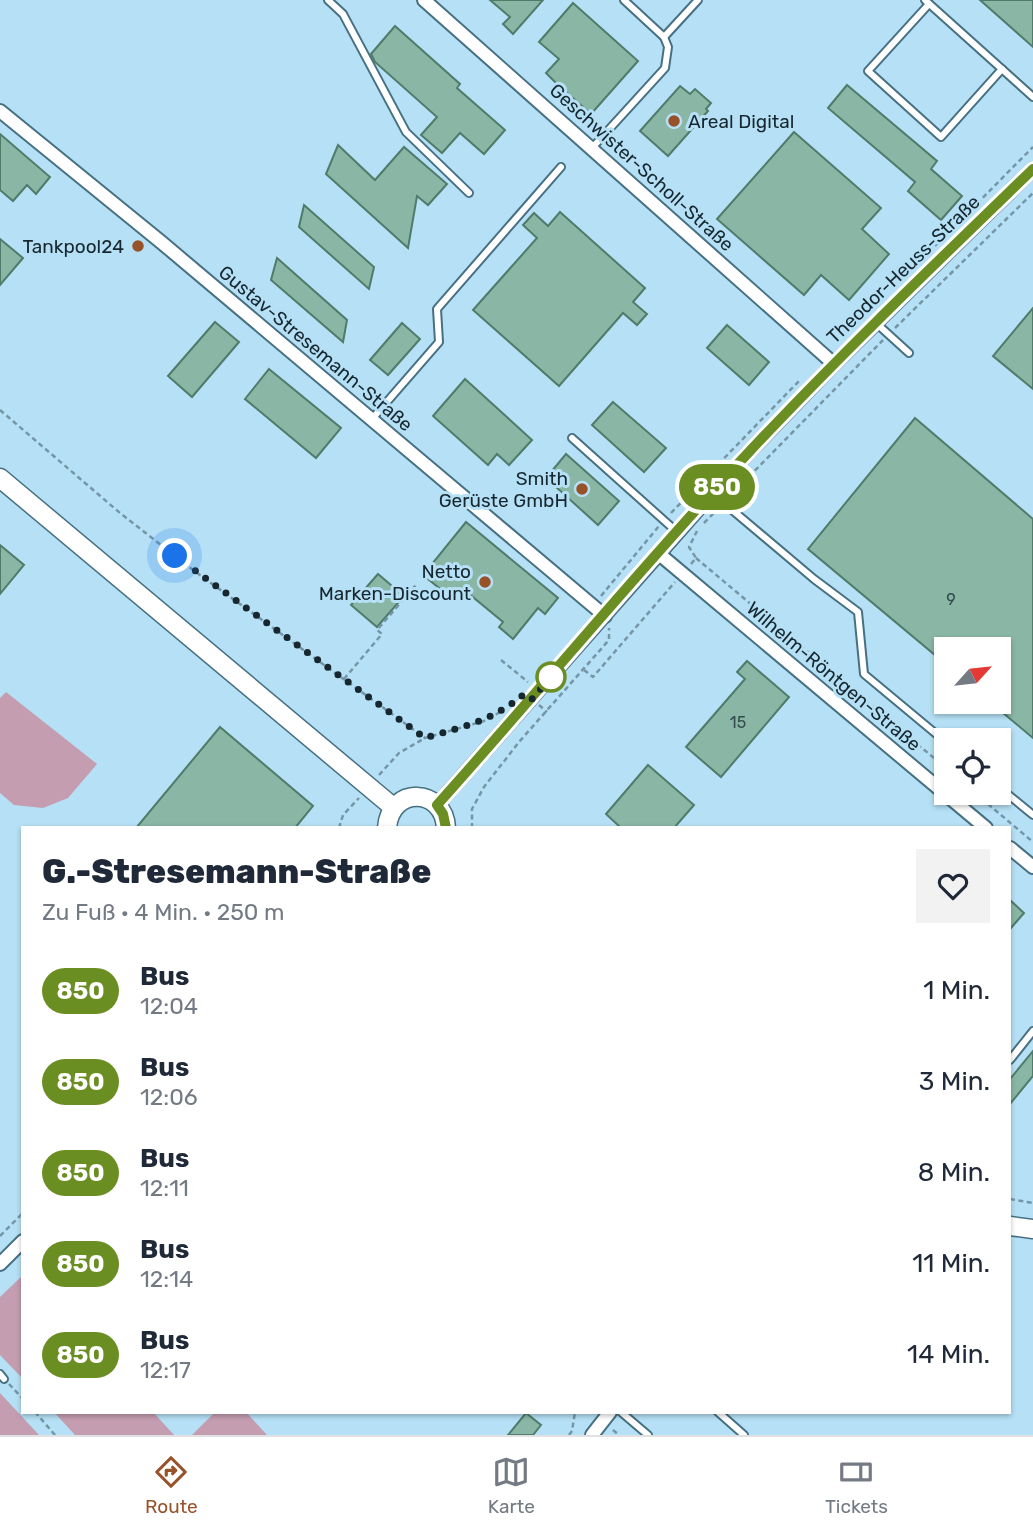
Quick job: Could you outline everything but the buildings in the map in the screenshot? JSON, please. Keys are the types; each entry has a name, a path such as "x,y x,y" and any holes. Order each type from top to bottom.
{"main road":[{"path":"0,478 393,807"},
{"path":"387,826 393,807 401,801 420,796 437,805 443,814 446,826"},
{"path":"1011,1226 1033,1229"}],"street":[{"name":"Geschwister-Scholl-Straße","path":"425,0 834,364"},
{"name":"Gustav-Stresemann-Straße","path":"0,111 171,251 604,616"},
{"name":"Theodor-Heuss-Straße","path":"437,805 712,493 834,364 1033,169"},
{"name":"Wilhelm-Röntgen-Straße","path":"658,553 984,826"},
{"path":"1011,849 1033,867"},
{"path":"0,1264 21,1243"},
{"path":"592,1435 608,1414"}],"lane":[{"path":"328,0 343,14 406,132 469,193"},
{"path":"592,148 665,68 668,47 664,37 624,0"},
{"path":"664,37 698,0"},
{"path":"1002,69 941,137 868,71 927,2 1002,69 1033,97"},
{"path":"371,420 439,342 437,309 561,167"},
{"path":"876,323 909,353"},
{"path":"572,438 677,532"},
{"path":"712,493 814,579 858,612 864,674 934,732"},
{"path":"1011,797 1033,815"},
{"path":"1011,1059 1033,1031"},
{"path":"623,1414 648,1435"},
{"path":"720,1414 744,1435"}],"path":[{"path":"934,758 696,558 689,547 696,531 723,503 888,335 1033,193"},
{"path":"0,410 120,513 193,570 425,738"},
{"path":"584,670 593,677 696,558"},
{"path":"344,680 382,634 377,630 416,585"},
{"path":"472,826 472,809 484,787 609,640 609,625 604,616"},
{"path":"502,660 531,684"},
{"path":"531,700 547,712"},
{"path":"377,776 399,753 425,738 484,721 504,710"},
{"path":"340,826 343,815 361,795"},
{"path":"989,805 1033,842"},
{"path":"1011,1199 1033,1203"},
{"path":"0,1236 21,1215"},
{"path":"2,1376 21,1397"},
{"path":"37,1414 55,1435"},
{"path":"569,1435 575,1414"}],"shaded area":[{"path":"6,692 97,764 68,798 43,808 14,805 0,793 0,698"},
{"path":"21,1277 21,1377 0,1355 0,1297"},
{"path":"0,1393 39,1435 0,1435"},
{"path":"56,1414 155,1414 174,1435 75,1435"},
{"path":"213,1414 248,1414 267,1435 192,1435"}],"bus line":[{"name":"850","path":"446,826 437,805 658,553 748,453 834,364 1033,169"}],"place":[{"name":"Areal Digital","path":"674,121"},
{"name":"Tankpool24","path":"138,246"},
{"name":"Smith Gerüste GmbH","path":"582,489"},
{"name":"Netto Marken-Discount","path":"485,582"}],"route":[{"path":"175,556 425,738 484,721 523,695 531,700 553,675 551,677"}]}
